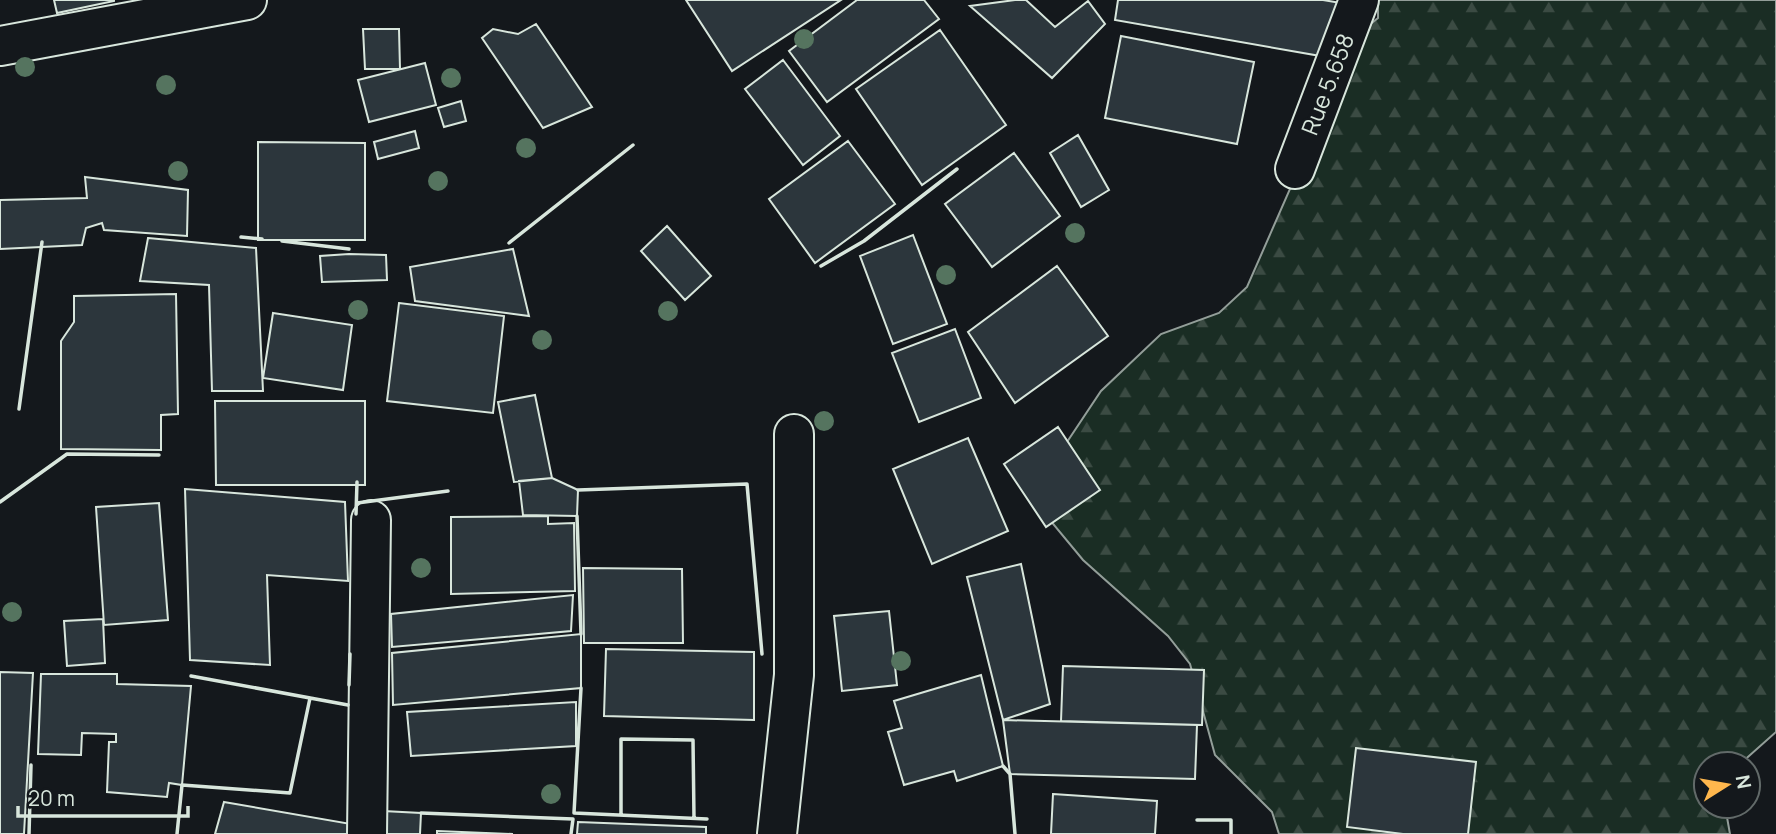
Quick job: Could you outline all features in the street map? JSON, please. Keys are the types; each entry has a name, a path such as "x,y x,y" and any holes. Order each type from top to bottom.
{"street":[{"path":"0,46 247,0"},
{"name":"Rue 5.658","path":"1295,169 1359,0"},
{"path":"777,834 794,675 794,434"},
{"path":"367,834 371,520"}],"green space":[{"path":"1378,0 1776,0 1776,732 1756,750 1692,750 1692,820 1728,820 1730,834 1279,834 1272,812 1215,755 1190,664 1168,636 1083,560 1049,519 1053,463 1101,391 1161,334 1219,313 1247,287 1308,148 1346,44 1378,18"}],"building":[{"path":"54,0 114,0 114,1 57,13"},
{"path":"686,0 841,0 732,71"},
{"path":"857,0 924,0 939,19 827,102 789,51"},
{"path":"1026,0 1055,27 1088,1 1105,24 1052,78 970,6"},
{"path":"1118,0 1323,0 1341,3 1332,58 1115,20"},
{"path":"536,24 592,107 543,128 482,38 493,29 518,34"},
{"path":"363,29 399,29 400,69 365,69"},
{"path":"940,30 1006,125 922,185 856,89"},
{"path":"1121,36 1254,62 1237,144 1105,118"},
{"path":"783,60 840,136 803,165 745,89"},
{"path":"425,63 436,105 369,122 358,80"},
{"path":"461,101 466,121 444,127 438,108"},
{"path":"415,131 419,148 378,159 374,142"},
{"path":"1078,135 1109,190 1081,207 1050,153"},
{"path":"848,141 895,204 815,263 769,199"},
{"path":"258,142 365,143 365,240 258,240"},
{"path":"1014,153 1060,216 992,267 945,204"},
{"path":"85,177 188,190 187,236 104,230 102,223 86,228 82,245 0,249 0,200 87,198"},
{"path":"667,226 711,276 685,300 641,251"},
{"path":"913,235 947,324 893,344 860,256"},
{"path":"148,238 256,248 263,391 212,391 209,285 140,281"},
{"path":"513,249 529,316 415,301 410,267"},
{"path":"386,255 387,280 322,282 320,256"},
{"path":"1057,266 1108,336 1015,403 968,332"},
{"path":"176,294 178,414 161,415 161,450 61,449 61,341 74,322 74,296"},
{"path":"399,303 504,316 493,413 387,401"},
{"path":"273,313 352,325 343,390 263,378"},
{"path":"955,329 981,398 919,422 892,353"},
{"path":"535,395 552,478 514,482 498,402"},
{"path":"215,401 365,401 365,485 216,485"},
{"path":"1058,427 1100,490 1046,527 1004,464"},
{"path":"968,438 1008,531 932,564 893,469"},
{"path":"552,478 578,490 577,516 523,515 519,481"},
{"path":"185,489 345,502 348,581 267,575 270,665 190,660"},
{"path":"159,503 168,620 104,625 96,507"},
{"path":"548,516 548,524 574,523 575,591 451,594 451,517"},
{"path":"1021,564 1050,704 1003,720 967,577"},
{"path":"583,568 682,569 683,643 584,643"},
{"path":"573,595 571,631 392,647 391,614"},
{"path":"889,611 897,685 842,691 834,616"},
{"path":"103,619 105,663 67,666 64,621"},
{"path":"581,634 581,688 393,705 392,653"},
{"path":"606,649 754,652 754,720 604,716"},
{"path":"1063,666 1204,670 1202,725 1061,721"},
{"path":"0,672 33,673 24,834 0,834"},
{"path":"41,674 117,674 117,684 191,686 182,785 169,783 167,797 107,792 109,742 116,742 116,734 82,733 81,755 38,754"},
{"path":"981,675 1003,766 957,781 954,771 904,785 888,732 902,728 894,701"},
{"path":"576,702 576,746 411,756 407,712"},
{"path":"1003,720 1197,725 1195,779 1010,774"},
{"path":"1356,748 1476,762 1468,834 1403,834 1347,827"},
{"path":"1053,794 1157,801 1155,834 1051,834"},
{"path":"224,802 351,824 351,834 215,834"},
{"path":"383,811 421,813 420,834 382,834"},
{"path":"578,822 706,827 706,834 577,834"},
{"path":"437,831 513,834 437,834"}],"wall":[{"path":"509,243 633,145"},
{"path":"821,266 864,241 957,169"},
{"path":"241,237 262,239"},
{"path":"282,241 349,249"},
{"path":"19,409 42,242"},
{"path":"0,502 67,454 159,455"},
{"path":"356,514 357,482"},
{"path":"578,490 747,484 762,654"},
{"path":"357,503 448,491"},
{"path":"577,516 581,634"},
{"path":"349,685 350,654"},
{"path":"191,676 348,705"},
{"path":"581,688 574,813 707,819"},
{"path":"177,834 182,785 290,793 310,698"},
{"path":"621,814 621,739 693,740 694,818"},
{"path":"29,834 31,765"},
{"path":"1003,766 1010,774 1015,834"},
{"path":"421,813 573,819 571,834"},
{"path":"1197,820 1231,820 1231,834"}]}
